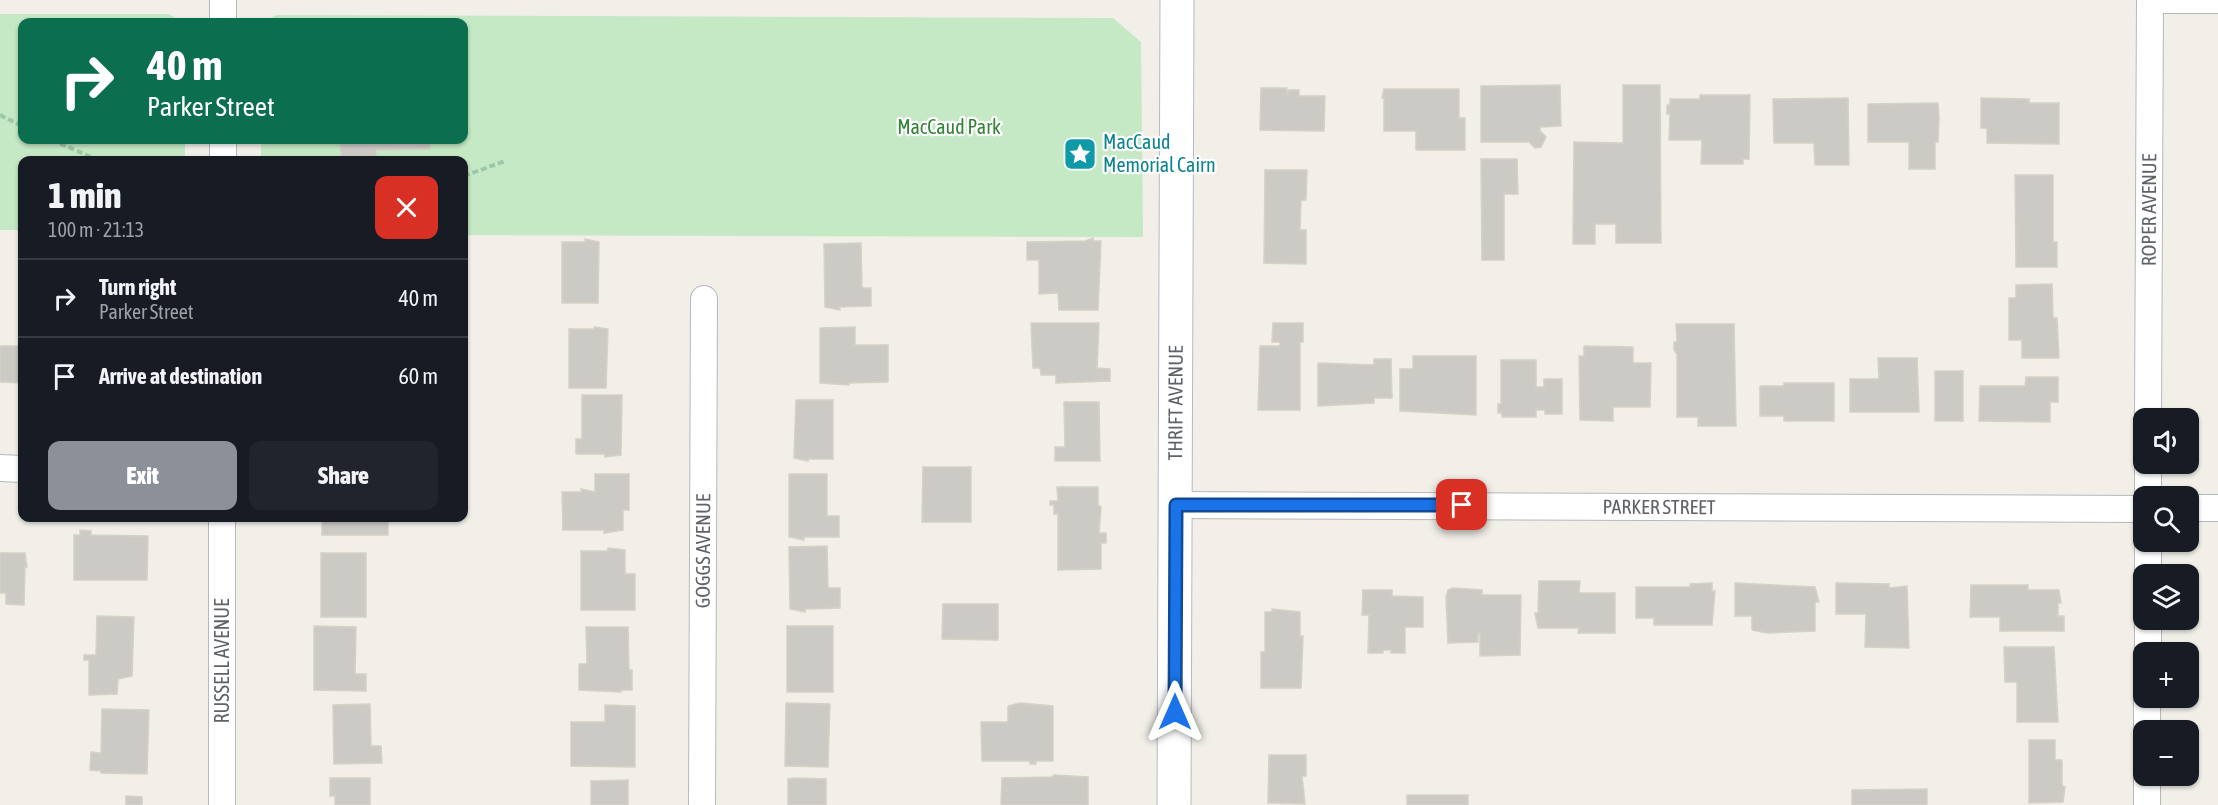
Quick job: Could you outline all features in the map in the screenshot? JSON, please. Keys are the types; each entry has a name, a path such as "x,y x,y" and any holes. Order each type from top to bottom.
{"street":[{"path":"223,0 223,18"},
{"name":"THRIFT AVENUE","path":"1174,805 1177,0"},
{"path":"2151,0 2218,0"},
{"name":"ROPER AVENUE","path":"2148,408 2151,0"},
{"name":"GOGGS AVENUE","path":"702,805 704,299"},
{"path":"0,468 18,469"},
{"name":"PARKER STREET","path":"1176,505 2133,508"},
{"path":"2199,508 2218,508"},
{"name":"RUSSELL AVENUE","path":"222,522 222,805"},
{"path":"2147,786 2147,805"}],"path":[{"path":"0,115 18,124"},
{"path":"61,144 89,156"},
{"path":"468,174 505,160"}],"green space":[{"path":"0,14 169,14 175,18 18,18 18,144 185,144 185,156 18,156 18,230 0,230"},
{"name":"MacCaud Park","path":"276,15 1113,18 1141,42 1143,237 468,235 468,156 261,156 261,144 468,144 468,18 271,18"}],"building":[{"path":"1560,85 1561,126 1540,127 1540,131 1546,137 1541,147 1535,148 1529,142 1481,142 1481,86"},
{"path":"1623,85 1660,85 1661,243 1616,243 1616,224 1595,224 1595,244 1573,244 1574,142 1623,143"},
{"path":"1261,88 1287,88 1287,95 1289,90 1299,90 1299,96 1325,96 1324,131 1260,130"},
{"path":"1384,89 1459,89 1459,118 1465,118 1465,150 1416,150 1416,131 1384,131 1384,98 1382,98"},
{"path":"1700,95 1750,95 1749,159 1743,159 1743,164 1701,164 1702,140 1669,140 1670,114 1667,114 1667,105 1670,105 1670,99 1700,99"},
{"path":"1848,98 1849,165 1815,165 1814,143 1774,143 1773,99"},
{"path":"1981,98 2029,99 2029,103 2059,103 2059,144 1987,143 1987,128 1981,128"},
{"path":"1938,103 1935,169 1909,169 1909,142 1868,142 1868,104"},
{"path":"340,144 430,144 430,149 376,150 376,156 341,156"},
{"path":"1481,159 1517,159 1518,194 1504,194 1504,260 1482,260"},
{"path":"1265,170 1307,170 1306,200 1301,200 1300,230 1306,230 1306,264 1264,263"},
{"path":"2015,175 2053,175 2053,242 2057,242 2057,267 2016,267"},
{"path":"1093,238 1093,241 1101,241 1098,310 1059,310 1058,293 1039,294 1039,260 1027,260 1027,242 1086,241"},
{"path":"585,239 599,242 598,303 562,303 562,242 585,242"},
{"path":"861,243 862,288 871,288 871,306 839,307 840,310 825,307 824,244"},
{"path":"2052,284 2053,318 2057,318 2059,358 2022,358 2022,340 2009,340 2009,298 2016,298 2016,285"},
{"path":"1031,323 1099,323 1097,368 1110,369 1110,381 1056,383 1056,375 1041,375 1040,368 1033,368"},
{"path":"1273,323 1303,323 1303,342 1300,342 1300,410 1258,410 1260,346 1280,346 1280,342 1272,342"},
{"path":"1676,324 1734,324 1736,426 1698,426 1698,417 1677,417 1677,354 1674,350 1674,342 1677,342"},
{"path":"594,327 608,329 606,388 569,388 569,329 594,329"},
{"path":"855,327 855,345 888,345 888,382 849,383 849,385 820,383 820,328"},
{"path":"0,346 18,346 18,383 0,382"},
{"path":"1584,346 1633,347 1633,363 1651,363 1650,407 1613,407 1613,421 1580,420 1579,356 1584,356"},
{"path":"1413,356 1476,356 1476,415 1400,411 1400,369 1413,369"},
{"path":"1878,358 1917,358 1919,412 1850,412 1850,379 1879,379"},
{"path":"1374,359 1391,359 1392,398 1374,398 1374,403 1318,406 1318,363 1374,365"},
{"path":"1501,360 1536,360 1536,387 1544,387 1544,379 1562,379 1562,414 1545,414 1545,410 1536,410 1536,417 1502,417 1502,413 1498,413 1498,404 1501,404"},
{"path":"1935,371 1963,371 1963,421 1935,421"},
{"path":"2026,377 2058,377 2058,402 2050,402 2050,422 1979,421 1980,386 2025,386"},
{"path":"1784,383 1834,383 1834,421 1784,421 1784,416 1760,416 1760,386 1784,386"},
{"path":"582,395 622,395 621,455 605,457 605,454 576,454 576,439 582,439"},
{"path":"796,400 833,400 833,459 808,459 808,461 794,458"},
{"path":"1064,402 1099,402 1100,461 1055,461 1055,447 1065,447"},
{"path":"923,467 971,467 971,522 922,522"},
{"path":"595,474 629,474 629,510 623,510 623,530 604,533 604,530 563,530 562,492 581,492 581,489 595,492"},
{"path":"789,474 827,474 827,516 839,516 839,537 804,537 804,540 789,537"},
{"path":"1057,487 1098,487 1098,505 1101,507 1099,533 1106,533 1106,543 1101,543 1101,569 1058,570 1058,514 1054,514 1054,505 1050,505 1050,501 1058,501"},
{"path":"322,522 388,522 388,535 322,535"},
{"path":"80,530 91,531 91,535 148,536 147,580 74,580 74,535 80,535"},
{"path":"827,546 828,588 840,588 840,608 805,609 805,612 790,609 789,547"},
{"path":"608,548 625,550 625,574 635,574 635,610 581,610 581,551 608,551"},
{"path":"0,553 25,553 27,567 25,567 24,605 6,604 6,593 0,593"},
{"path":"321,553 366,553 366,617 321,617"},
{"path":"1539,581 1580,581 1579,593 1615,593 1615,633 1578,633 1579,628 1538,628 1535,613 1538,613"},
{"path":"1712,583 1712,591 1715,591 1712,625 1654,625 1654,618 1636,618 1636,587 1690,587 1690,584"},
{"path":"1735,583 1815,587 1819,602 1815,602 1815,631 1767,633 1752,630 1752,616 1735,616"},
{"path":"1836,583 1889,584 1889,588 1907,586 1909,648 1865,647 1866,614 1836,614"},
{"path":"1971,585 2028,585 2028,590 2059,590 2061,603 2058,603 2058,616 2064,616 2064,631 2000,631 2000,617 1970,617"},
{"path":"1453,588 1482,590 1482,595 1521,595 1520,655 1480,656 1480,633 1478,633 1478,642 1448,643 1446,597 1448,590"},
{"path":"1363,590 1392,590 1392,596 1423,597 1423,627 1405,627 1405,653 1391,653 1391,650 1383,650 1383,653 1368,653 1369,615 1362,615"},
{"path":"943,604 998,604 998,640 942,639"},
{"path":"1272,609 1300,612 1300,636 1303,636 1301,688 1261,688 1261,652 1265,652 1265,612 1272,612"},
{"path":"97,616 134,617 132,676 118,679 117,694 89,695 89,660 84,660 84,655 96,655"},
{"path":"314,626 356,627 355,674 366,674 366,691 314,690"},
{"path":"787,626 833,626 833,692 787,692"},
{"path":"586,627 628,627 632,690 621,690 621,692 579,690 579,664 587,664"},
{"path":"2004,647 2054,647 2058,722 2017,722 2017,682 2005,682"},
{"path":"786,703 830,704 828,767 785,766"},
{"path":"1020,703 1053,706 1053,761 1036,761 1036,764 1030,764 1030,761 982,761 981,722 1008,722 1008,706"},
{"path":"370,704 371,746 381,746 382,763 334,764 333,705"},
{"path":"605,705 635,706 635,767 571,766 571,722 605,722"},
{"path":"102,709 149,710 147,774 101,773 101,771 90,770 91,752 101,753"},
{"path":"2029,740 2055,740 2055,760 2062,760 2062,786 2065,787 2063,802 2029,803"},
{"path":"1269,755 1306,755 1306,776 1302,776 1305,804 1268,803"},
{"path":"1054,775 1088,777 1088,805 1001,805 1002,778 1052,777"},
{"path":"330,778 370,778 370,805 335,805 335,796 330,796"},
{"path":"788,779 826,779 826,805 788,805"},
{"path":"628,780 628,805 591,805 591,781"},
{"path":"1927,789 1927,805 1852,805 1852,790"},
{"path":"1407,795 1468,795 1468,805 1407,805"},
{"path":"126,796 142,797 142,805 126,805"}],"place":[{"name":"MacCaud Memorial Cairn","path":"1080,154"}],"route":[{"path":"1175,712 1176,505 1462,505"}]}
